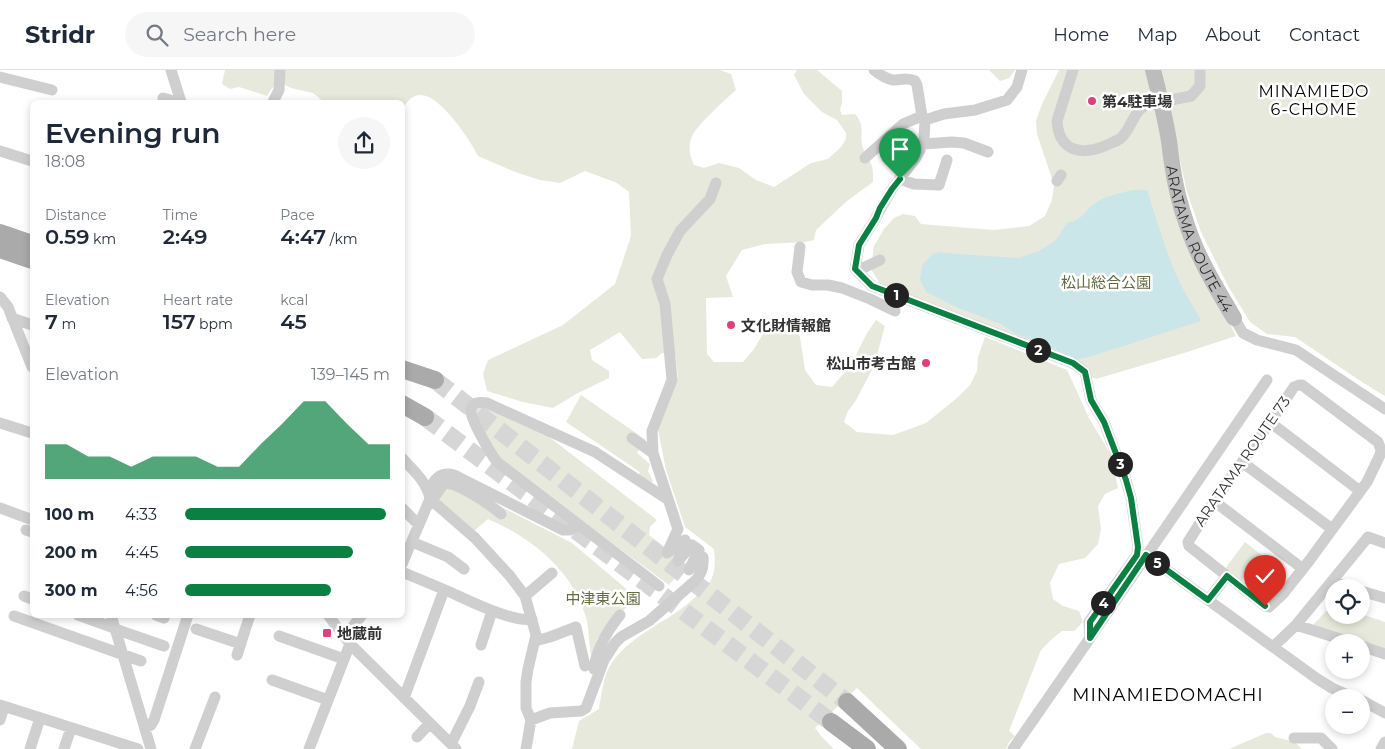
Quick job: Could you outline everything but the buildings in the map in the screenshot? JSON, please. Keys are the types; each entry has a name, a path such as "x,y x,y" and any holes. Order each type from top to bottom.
{"main road":[{"path":"0,233 30,243"},
{"path":"0,249 30,259"},
{"path":"405,370 435,380"},
{"path":"405,406 425,416"},
{"path":"847,702 898,749"},
{"path":"831,722 867,749"}],"street":[{"path":"171,70 178,100"},
{"path":"274,100 279,90 280,70"},
{"path":"855,269 859,245 892,189 915,159 923,144 923,118 915,80 909,78 891,79 874,70"},
{"path":"865,158 903,124 923,118 975,110 1007,100 1017,88 1022,70"},
{"path":"1073,70 1057,121 1061,140 1071,148 1079,151 1101,148 1120,139 1132,125 1135,116 1143,106 1170,104"},
{"name":"ARATAMA ROUTE 44","path":"1153,70 1160,94 1170,156 1184,218 1206,270 1243,333 1296,350 1385,410"},
{"path":"1149,106 1191,96 1200,86 1200,70"},
{"path":"0,77 52,90"},
{"path":"163,98 171,100"},
{"path":"923,144 964,143 988,152"},
{"path":"0,151 30,160"},
{"path":"900,179 914,184 939,185 947,160"},
{"path":"531,720 557,712 581,711 586,708 604,660 620,637 649,621 695,581 702,570 703,557 689,570 699,550 692,545 678,561 685,540 667,553 678,529 653,453 652,431 672,380 665,304 658,279 667,255 680,231 710,199 716,183"},
{"path":"800,246 798,272 801,282 812,286 828,285 842,288 895,311"},
{"path":"855,269 861,269 880,260"},
{"path":"855,269 872,286 1073,363 1085,372 1091,400 1104,422 1126,480 1131,498 1138,547 1137,555 1090,622 1090,638"},
{"path":"0,298 8,307 30,362"},
{"path":"12,318 30,324"},
{"path":"1013,749 1267,380"},
{"name":"ARATAMA ROUTE 73","path":"1299,384 1378,442 1381,450 1360,491 1282,596 1269,607 1265,606 1189,546 1188,542 1242,462 1294,387 1299,384"},
{"path":"659,586 497,462 488,451 471,411 472,406 480,402 487,403 595,452 667,499"},
{"path":"1270,422 1360,491"},
{"path":"0,424 30,432"},
{"path":"632,438 653,453"},
{"path":"405,461 417,473 429,495 475,538 510,576 525,596 536,636 526,682 526,708 531,720 526,749"},
{"path":"1242,462 1332,530"},
{"path":"405,557 429,495 439,477 447,473 563,530 570,530 580,525"},
{"path":"429,495 435,496 444,483 450,483 494,507 501,514"},
{"path":"1214,501 1303,569"},
{"path":"0,508 29,527"},
{"path":"405,511 419,525"},
{"path":"1334,579 1368,537 1385,543"},
{"path":"412,542 448,557 464,569"},
{"path":"1146,555 1316,678 1334,689"},
{"path":"405,573 492,611 526,621 532,619"},
{"path":"525,596 552,573"},
{"path":"1208,600 1227,576"},
{"path":"1273,647 1296,624 1325,589"},
{"path":"404,698 444,590"},
{"path":"1370,594 1385,598"},
{"path":"481,645 492,611"},
{"path":"596,679 595,662 604,638 620,615"},
{"path":"14,616 141,661"},
{"path":"87,618 164,646"},
{"path":"112,618 151,749"},
{"path":"145,728 154,720 187,618"},
{"path":"201,627 239,650 249,618"},
{"path":"330,618 346,639 453,747 479,682"},
{"path":"309,749 344,659 346,639 349,631 360,618"},
{"path":"1296,624 1326,634"},
{"path":"534,641 576,627 585,666"},
{"path":"279,636 344,659"},
{"path":"1370,649 1385,654"},
{"path":"272,680 328,700"},
{"path":"195,749 215,697"},
{"path":"1370,704 1385,713"},
{"path":"0,720 2,706 138,749"},
{"path":"30,749 40,718"},
{"path":"417,737 430,723"},
{"path":"64,749 71,728"},
{"path":"1294,738 1321,738 1332,749"},
{"path":"1380,749 1385,742"}],"green space":[{"path":"225,70 720,70 731,74 736,90 711,113 693,134 690,149 694,165 704,168 719,163 739,168 756,180 774,187 811,163 828,159 841,147 846,139 846,133 837,120 822,112 804,94 794,75 797,70 817,70 842,91 840,110 842,115 855,114 859,119 864,151 872,166 873,182 847,201 816,230 814,240 765,244 742,250 726,276 733,297 706,298 707,354 714,362 743,362 754,349 767,327 780,322 796,327 800,337 805,370 816,385 832,387 851,365 867,333 876,320 885,326 874,366 855,402 848,411 844,422 857,432 893,435 926,423 970,385 977,371 978,357 985,337 1067,370 1089,418 1111,455 1118,488 1105,494 1098,506 1101,529 1098,544 1085,558 1059,564 1050,583 1053,599 1063,606 1079,611 1083,622 1074,631 1062,631 1041,650 1009,731 1015,736 1009,742 1006,749 921,749 857,688 815,728 834,749 572,749 579,721 599,709 606,673 611,664 631,643 691,601 709,583 714,572 714,549 685,527 666,470 658,430 678,377 675,353 662,353 656,358 642,359 620,332 590,350 592,360 609,371 609,378 553,408 523,402 487,391 483,374 488,360 563,325 615,284 631,236 629,192 617,183 585,171 560,183 540,180 515,172 478,156 454,119 428,97 415,96 405,105 405,100 322,100 313,93 291,88 281,83 272,88 267,96 239,87 230,89 222,84"},
{"path":"989,70 1015,70 1009,78 1000,81"},
{"name":"松山総合公園","path":"1059,70 1146,70 1182,229 1236,336 1096,379 884,290 871,269 874,246 884,229 894,218 903,214 915,216 921,224 994,230 1029,226 1045,216 1052,200 1054,185 1037,134 1036,121 1042,104"},
{"path":"1160,70 1385,70 1385,396 1295,337 1267,334 1250,322 1228,286 1201,232 1187,192"},
{"path":"581,395 646,440 637,453 650,464 648,471 653,481 650,485 638,476 640,472 566,422"},
{"path":"478,405 544,433 657,520 650,527 649,535 687,564 669,585 498,459 474,413"},
{"name":"中津東公園","path":"446,486 496,504 572,543 637,598 616,617 597,639 591,656 588,626 580,600 560,570 535,546 488,519 473,532 442,506 438,497"},
{"path":"1245,542 1263,556 1239,584 1224,570"},
{"path":"1325,612 1325,624 1370,624 1370,617 1385,622 1385,654 1370,646 1370,634 1325,634 1309,629"},
{"path":"1266,733 1295,742 1302,749 1229,749"}],"water":[{"path":"1133,190 1147,190 1175,272 1201,321 1078,359 1014,333 1001,324 958,308 926,292 920,280 922,265 933,254 940,252 1019,258 1039,251 1055,241 1068,222 1077,220 1097,202 1110,196"}],"tunnel":[{"path":"435,380 847,702"},
{"path":"425,417 831,722"}],"place":[{"name":"第4駐車場","path":"1092,101"},
{"name":"文化財情報館","path":"731,325"},
{"name":"松山市考古館","path":"926,363"},
{"name":"地蔵前","path":"327,633"}],"district":[{"name":"MINAMIEDO 6-CHOME","path":"1314,100"},
{"name":"MINAMIEDOMACHI","path":"1168,695"}],"route":[{"path":"900,179 880,208 859,245 855,269 862,277 872,286 1073,363 1085,372 1091,400 1104,422 1126,480 1131,498 1138,547 1137,555 1090,622 1090,638 1146,555 1208,600 1227,576 1265,606"}]}
